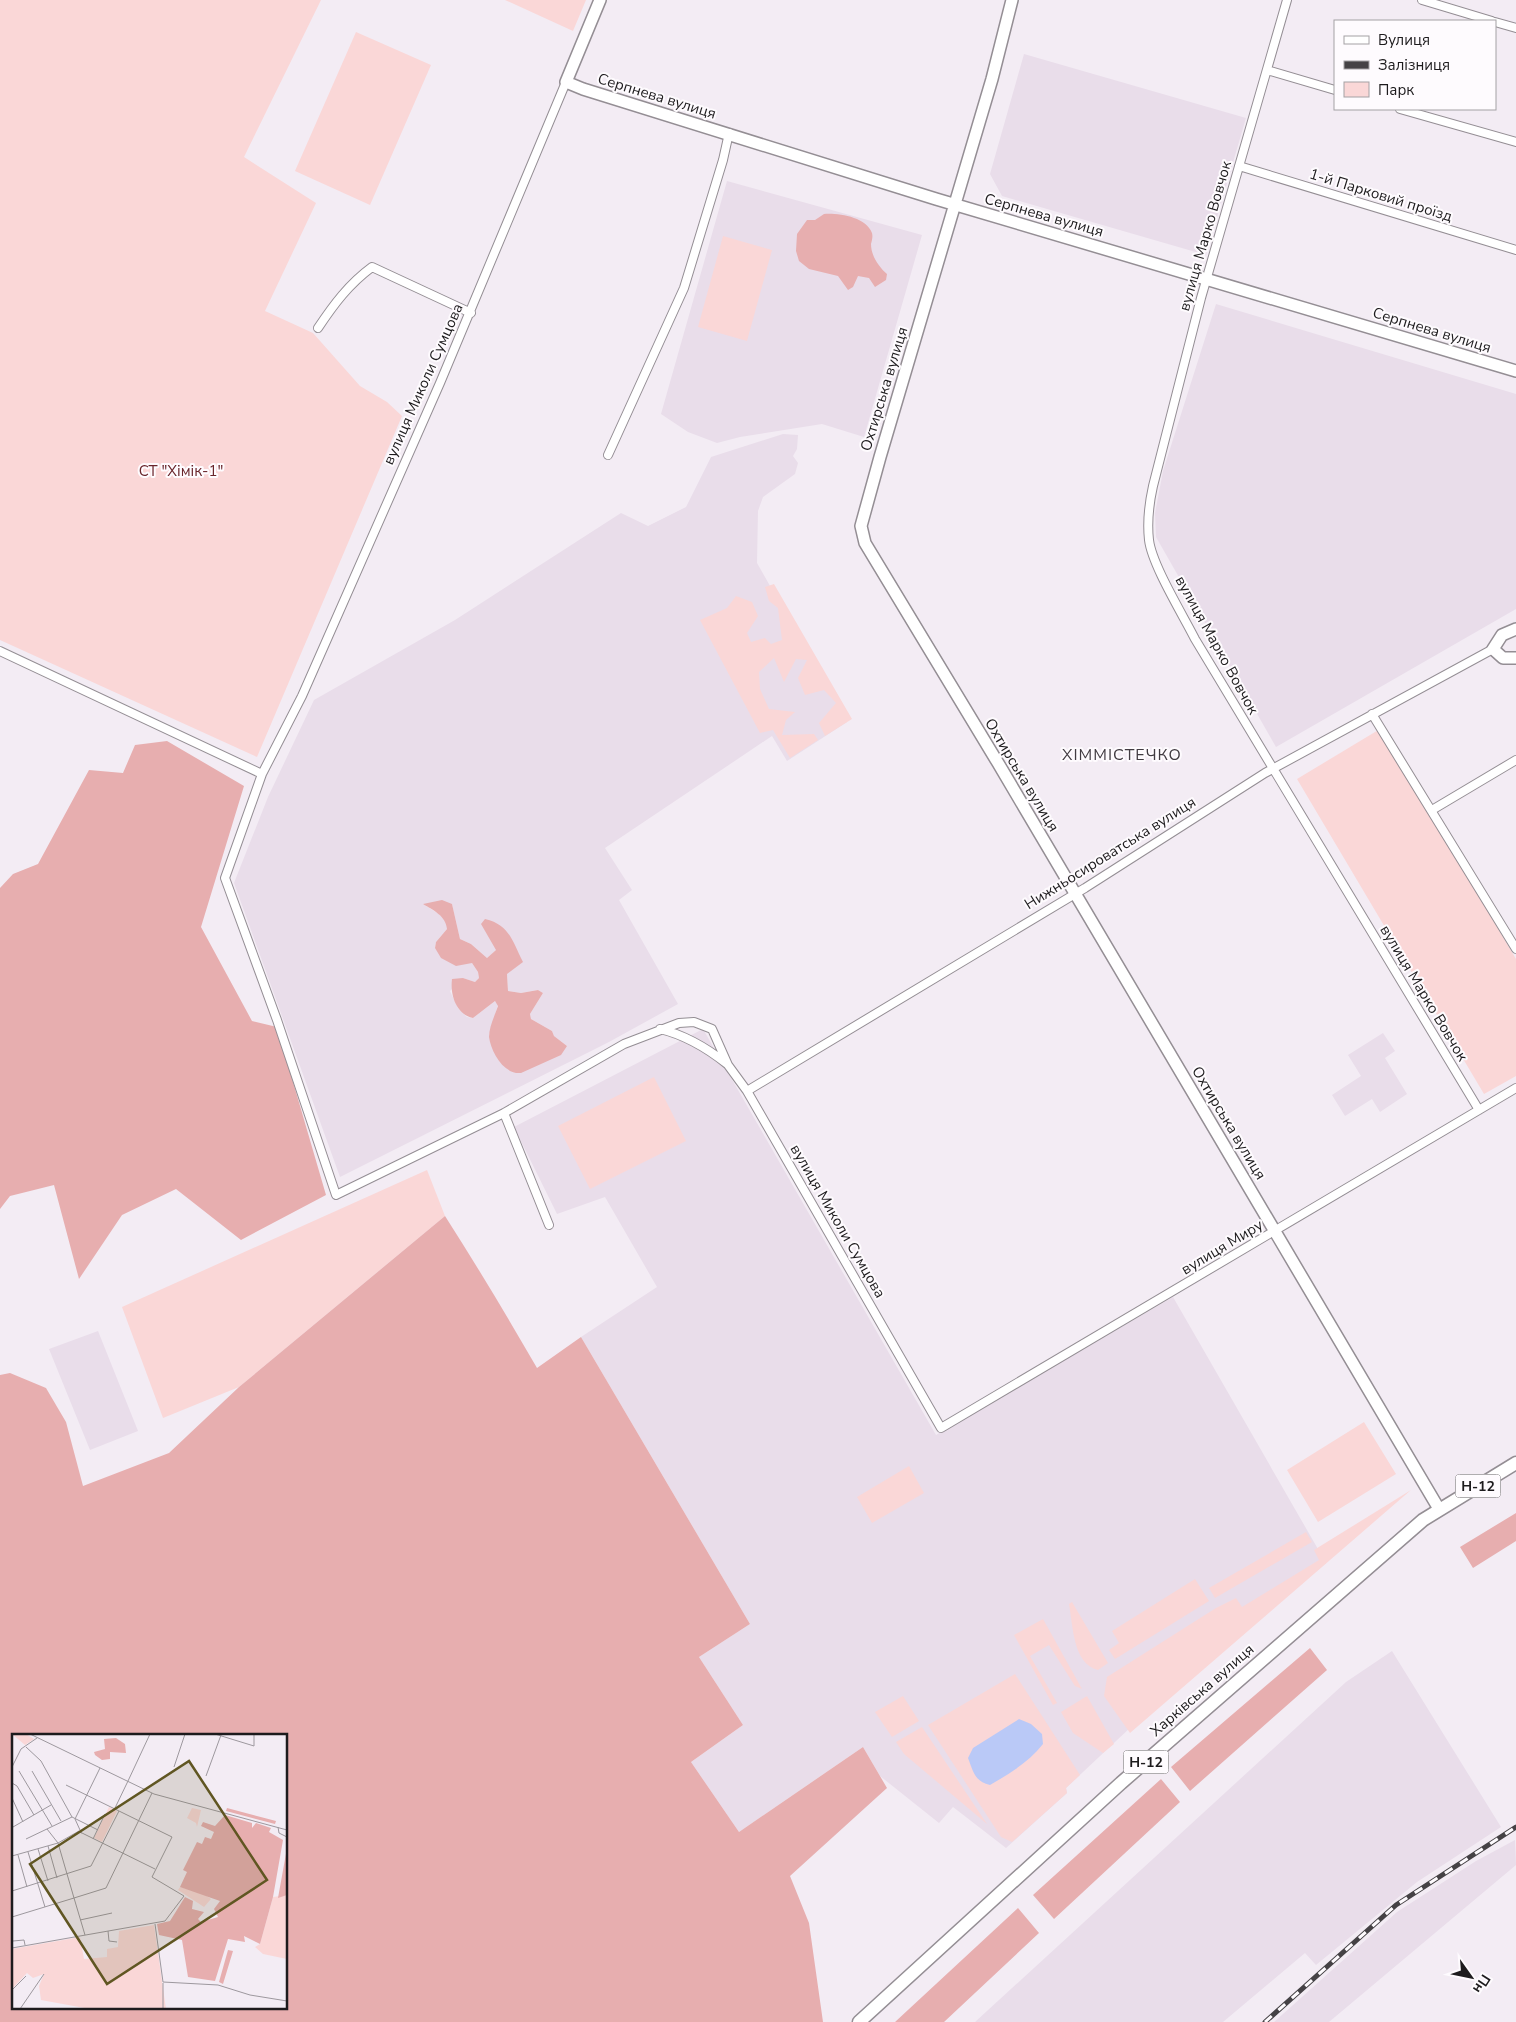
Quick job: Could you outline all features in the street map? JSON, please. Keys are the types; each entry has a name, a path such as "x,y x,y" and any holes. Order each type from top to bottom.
{"main road":[{"name":"вулиця Миколи Сумцова","path":"566,82 600,0"},
{"name":"Охтирська вулиця","path":"1012,0 992,80 894,408 861,526 864,543 1276,1231 1440,1509"},
{"name":"Серпнева вулиця","path":"566,82 592,93 729,133 955,204 1516,371"},
{"name":"Нижньосироватська вулиця","path":"1493,649 1502,635 1516,628"},
{"path":"1493,649 1503,658 1516,658"},
{"name":"Харківська вулиця","path":"859,2022 1121,1783 1423,1520 1516,1463"}],"street":[{"name":"вулиця Марко Вовчок","path":"1287,0 1207,278 1150,500 1149,542 1163,577 1195,639 1478,1110"},
{"path":"1422,0 1487,20"},
{"path":"1496,23 1516,28"},
{"path":"1267,70 1334,90"},
{"name":"вулиця Миколи Сумцова","path":"504,1113 336,1194 277,1020 225,878 262,774 302,696 471,313 566,82"},
{"path":"1404,110 1516,142"},
{"path":"608,455 684,288 723,160 729,133"},
{"name":"1-й Парковий проїзд","path":"1239,166 1516,250"},
{"path":"318,328 338,298 356,279 372,267 471,313"},
{"name":"Нижньосироватська вулиця","path":"747,1091 1075,894 1272,769 1493,649"},
{"path":"0,651 262,774"},
{"path":"1372,714 1516,949"},
{"path":"1432,810 1516,760"},
{"name":"вулиця Миколи Сумцова","path":"660,1029 679,1023 694,1022 712,1029 728,1065 747,1091 941,1428"},
{"path":"549,1225 504,1113 624,1044 660,1029 677,1033 713,1053 728,1065"},
{"name":"вулиця Миру","path":"941,1428 1516,1088"}],"shaded area":[{"path":"1024,54 1246,118 1206,255 1002,196 990,174"},
{"path":"727,181 922,235 864,437 822,424 740,437 717,443 688,432 661,414"},
{"path":"824,214 851,217 864,223 869,228 872,233 872,253 878,265 887,274 886,280 875,287 869,278 858,276 853,287 848,290 838,276 809,269 799,261 796,251 797,234 807,220 815,220"},
{"path":"1216,304 1516,394 1516,609 1276,747 1156,537 1155,513 1163,471"},
{"path":"783,434 798,435 797,449 793,456 798,463 795,474 763,497 758,511 757,563 847,722 787,761 772,736 605,848 632,890 619,900 678,1004 609,1042 340,1177 234,883 268,797 314,700 455,620 621,513 648,526 686,507 711,457","holes":["423,904 452,904 460,939 471,944 487,958 496,950 507,974 508,991 521,993 538,990 543,993 530,1014 531,1019 552,1031 554,1036 567,1046 489,1035 498,1005 495,1001 473,1018 467,1017 458,1008 450,991 463,978 475,982 479,978 478,972 472,963 435,948 436,942 447,929 447,923 439,914"]},
{"path":"167,741 244,786 201,927 252,1021 277,1027 326,1195 241,1240 176,1189 122,1215 79,1279 54,1185 10,1196 0,1209 0,888 13,874 38,864 89,770 123,773 135,745"},
{"path":"442,900 452,904 460,939 471,944 487,958 496,950 481,924 485,919 500,925 509,935 523,962 507,974 508,991 521,993 538,990 543,993 530,1014 531,1019 552,1031 554,1036 567,1046 561,1055 521,1073 515,1073 499,1061 490,1043 489,1033 498,1006 495,1001 473,1018 467,1016 458,1008 453,997 452,979 463,978 475,982 479,978 478,972 472,963 456,966 441,958 435,948 436,942 447,929 446,924 438,914 423,904"},
{"path":"703,1029 936,1435 1173,1297 1326,1563 1148,1711 1066,1788 1067,1793 1006,1848 953,1807 939,1823 880,1776 863,1747 739,1832 691,1762 743,1725 699,1657 750,1624 581,1337 657,1287 605,1197 557,1214 514,1127"},
{"path":"1383,1033 1395,1051 1385,1058 1407,1094 1380,1112 1372,1099 1345,1116 1332,1095 1361,1076 1348,1055"},
{"path":"445,1216 537,1368 581,1337 750,1624 699,1657 743,1725 691,1762 739,1832 863,1747 887,1788 790,1876 809,1923 823,2022 0,2022 0,1375 10,1373 46,1388 66,1422 83,1486 169,1453 239,1387"},
{"path":"98,1331 138,1431 90,1450 49,1349"},
{"path":"1516,1513 1516,1541 1473,1568 1460,1547"},
{"path":"1310,1648 1327,1670 1190,1791 1171,1767"},
{"path":"1392,1651 1501,1827 1417,1882 1316,1965 1305,1953 1223,2022 975,2022 1346,1682"},
{"path":"1161,1779 1180,1802 1054,1919 1033,1895"},
{"path":"1515,1840 1516,1865 1329,2022 1274,2022 1397,1912 1476,1861"},
{"path":"1018,1908 1039,1933 944,2022 895,2022"}],"green space":[{"name":"СТ \"Хімік-1\"","path":"0,0 321,0 244,157 316,203 265,311 313,333 360,386 387,402 402,416 257,757 0,640"},
{"path":"505,0 586,0 573,31"},
{"path":"356,32 431,65 370,205 295,171"},
{"path":"723,236 772,250 747,341 698,327"},
{"path":"774,584 852,719 825,736 819,723 836,703 824,690 805,695 798,678 807,660 796,659 784,682 774,658 759,672 760,689 769,709 795,712 786,720 782,735 814,734 818,740 790,758 773,730 760,733 700,620 727,608 736,596 752,602 758,616 747,633 751,642 765,638 771,644 782,640 778,608 769,601 765,587"},
{"path":"1380,729 1516,959 1516,1076 1484,1094 1297,779"},
{"path":"654,1077 686,1141 590,1189 558,1126"},
{"path":"427,1170 445,1216 239,1387 163,1418 122,1307"},
{"path":"1364,1422 1396,1474 1318,1522 1287,1470"},
{"path":"909,1466 924,1493 872,1523 857,1497"},
{"path":"1411,1490 1130,1733 1104,1696 1107,1677 1216,1608 1236,1598 1242,1607 1319,1560 1314,1550"},
{"path":"1306,1532 1312,1542 1215,1598 1209,1588"},
{"path":"1195,1579 1209,1601 1115,1659 1109,1650 1119,1643 1112,1631"},
{"path":"1072,1602 1108,1663 1098,1670 1083,1660 1079,1652 1073,1633 1069,1604"},
{"path":"1043,1619 1082,1689 1075,1686 1049,1645 1030,1656 1057,1703 1053,1705 1014,1635"},
{"path":"1015,1674 1080,1775 1066,1788 1067,1793 1012,1842 1001,1837 928,1725"},
{"path":"903,1696 919,1721 892,1737 875,1712"},
{"path":"1087,1696 1114,1744 1103,1753 1073,1733 1061,1712"},
{"path":"922,1727 987,1824 904,1754 896,1742"}],"water":[{"path":"1019,1719 1031,1724 1042,1734 1043,1744 1025,1762 1011,1772 990,1785 985,1784 975,1775 968,1758 973,1748"}],"railway":[{"path":"1265,2022 1396,1905 1516,1827"}],"district":[{"name":"ХІММІСТЕЧКО","path":"1122,754"}]}
